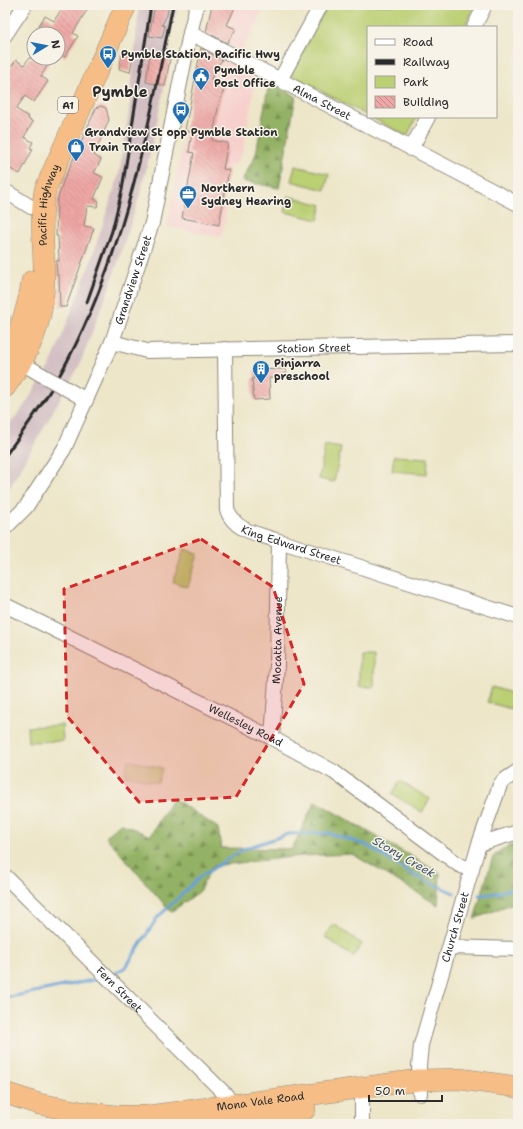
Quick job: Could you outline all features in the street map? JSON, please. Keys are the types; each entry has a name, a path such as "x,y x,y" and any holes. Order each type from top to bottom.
{"highway":[{"name":"Pacific Highway","path":"5,387 11,359 38,326 42,304 44,282 36,207 36,176 113,5"},
{"name":"Pacific Highway","path":"36,207 47,186 126,5"},
{"name":"Mona Vale Road","path":"206,1124 362,1100 460,1079 518,1087"},
{"name":"Mona Vale Road","path":"5,1093 39,1104 82,1112 116,1116 167,1114 232,1104 419,1087 518,1101"},
{"path":"5,1105 62,1124"}],"street":[{"path":"5,35 25,5"},
{"name":"Grandview Street","path":"5,528 26,507 64,449 112,342 152,223 197,5"},
{"path":"280,80 321,5"},
{"path":"474,26 485,5"},
{"name":"Alma Street","path":"190,33 518,204"},
{"path":"411,149 427,118"},
{"path":"5,191 36,207"},
{"name":"Station Street","path":"112,342 147,351 518,344"},
{"name":"King Edward Street","path":"225,349 227,510 230,518 243,529 518,617"},
{"path":"11,359 86,400"},
{"name":"Mocatta Avenue","path":"272,738 278,665 279,541"},
{"name":"Wellesley Road","path":"5,605 272,738 334,772 459,865 472,870"},
{"name":"Church Street","path":"419,1087 421,1045 479,844 500,785 518,771"},
{"path":"479,844 518,832"},
{"name":"Fern Street","path":"5,876 226,1095 232,1104"},
{"path":"450,947 518,949"},
{"path":"362,1100 362,1124"}],"highlighted area":[{"path":"201,539 273,587 304,684 236,797 139,802 67,716 64,589"}],"shaded area":[{"path":"139,5 178,5 171,30 161,86 164,87 155,132 140,195 110,286 79,366 5,496 5,430 24,406 51,364 91,261 119,174 130,104"},
{"path":"212,5 263,5 258,21 242,51 205,36"},
{"path":"201,46 249,71 255,85 243,151 235,165 230,165 222,207 227,208 221,237 167,227"}],"green space":[{"path":"327,5 476,5 465,26 367,26 367,115 291,75"},
{"path":"269,82 296,96 279,188 242,181 256,154"},
{"path":"372,118 416,118 407,136"},
{"path":"295,166 329,174 325,190 291,181"},
{"path":"288,196 322,205 318,220 285,212"},
{"path":"13,317 6,338 5,339 5,318"},
{"path":"325,445 341,448 334,482 319,479"},
{"path":"394,456 428,458 427,474 392,471"},
{"path":"184,549 198,554 188,587 173,582"},
{"path":"359,652 374,652 374,687 359,687"},
{"path":"492,687 518,695 518,711 487,702"},
{"path":"62,725 63,741 28,742 27,727"},
{"path":"128,760 162,768 158,783 125,775"},
{"path":"400,781 430,799 422,812 392,794"},
{"path":"173,798 218,828 221,848 292,849 315,801 440,873 438,905 352,854 301,856 212,866 199,892 171,912 106,837 120,823 150,836"},
{"path":"518,843 518,901 474,919 493,857 501,850"},
{"path":"334,924 362,944 353,957 325,937"}],"building":[{"path":"64,5 90,5 73,33 78,36 66,55 66,26 38,26 45,16 54,21"},
{"path":"155,5 169,5 167,15 162,25 165,26 162,38 149,36"},
{"path":"212,5 236,5 227,25 236,29 227,43 206,32"},
{"path":"201,48 222,60 214,71 211,80 225,86 218,108 212,140 228,143 223,169 229,170 219,225 182,218 194,153 189,152 192,132 185,130"},
{"path":"122,54 133,56 130,72 119,69"},
{"path":"150,55 170,59 165,86 146,82"},
{"path":"16,60 24,65 26,62 26,66 47,66 41,76 48,81 34,102 25,96 16,109 29,117 28,119 33,122 24,137 33,142 30,148 33,149 20,174 5,166 5,94 11,85 5,81 5,76"},
{"path":"101,106 106,108 109,120 94,155 101,160 94,173 103,177 94,199 99,201 97,207 87,206 84,226 94,228 66,307 60,307 59,275 57,276 56,261 59,261 58,236 56,236 57,201 63,182 96,108"},
{"name":"Pinjarra preschool","path":"286,369 286,378 269,378 270,399 254,400 252,379 254,378 254,370"}],"waterway":[{"name":"Stony Creek","path":"113,975 126,967 157,918 201,876 244,849 288,834 328,833 366,845 413,875 454,893"},
{"name":"Stony Creek","path":"479,895 518,888"},
{"name":"Stony Creek","path":"5,998 98,979"}],"railway":[{"path":"87,302 112,231 122,190 151,5"},
{"path":"5,456 35,415 62,371 84,328 102,284 118,238 143,146 173,5"}],"place":[{"name":"Pymble Station, Pacific Hwy","path":"108,69"},
{"name":"Pymble Post Office","path":"201,91"},
{"name":"Grandview St opp Pymble Station","path":"181,125"},
{"name":"Train Trader","path":"76,162"},
{"name":"Northern Sydney Hearing","path":"188,209"},
{"name":"Pinjarra preschool","path":"261,384"}],"district":[{"name":"Pymble","path":"120,92"}]}
